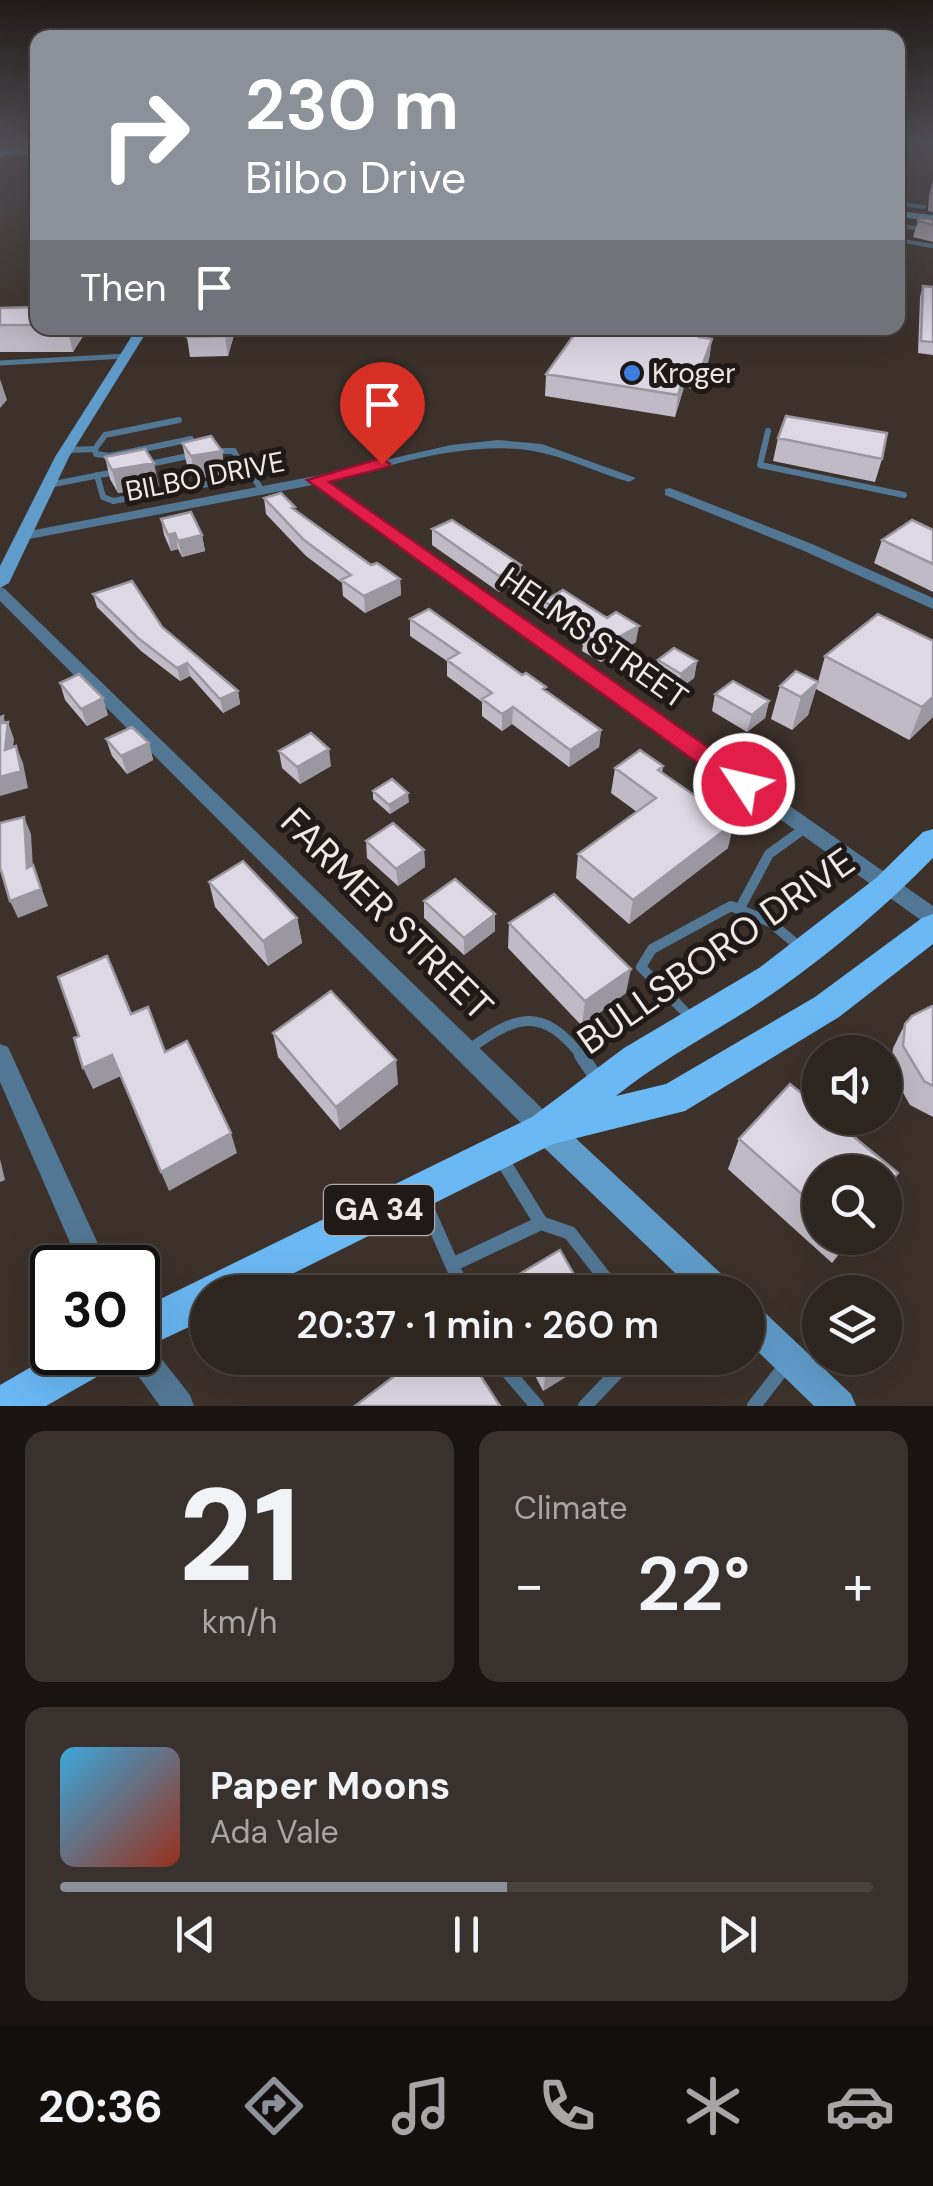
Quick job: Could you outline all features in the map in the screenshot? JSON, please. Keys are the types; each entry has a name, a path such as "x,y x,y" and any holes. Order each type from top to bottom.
{"main road":[{"name":"BULLSBORO DRIVE","path":"249,1275 610,1099 694,1022 770,978 888,886 933,840"},
{"name":"BULLSBORO DRIVE","path":"610,1099 672,1099 827,1008 933,927"},
{"path":"160,1320 190,1305"},
{"path":"5,1406 59,1375"}],"street":[{"path":"905,215 933,218"},
{"path":"0,583 67,450 138,335"},
{"name":"BILBO DRIVE","path":"24,536 316,480 451,448 498,444 537,447 628,478"},
{"name":"HELMS STREET","path":"316,480 933,917"},
{"path":"670,492 807,547 933,604"},
{"name":"FARMER STREET","path":"0,592 694,1275"},
{"path":"0,1054 85,1245"},
{"path":"765,1336 839,1406"},
{"path":"155,1375 179,1406"}],"lane":[{"path":"905,227 933,230"},
{"path":"905,237 924,229"},
{"path":"905,242 933,248"},
{"path":"0,363 126,356"},
{"path":"95,449 105,434 179,420"},
{"path":"768,431 760,466 904,495"},
{"path":"95,449 96,454 110,456 191,440"},
{"path":"143,466 225,448 238,455 246,477"},
{"path":"67,450 95,449"},
{"path":"50,485 125,470"},
{"path":"97,475 103,494 113,500 246,477 254,477 261,490"},
{"path":"740,908 769,854 805,828"},
{"path":"694,1022 641,966 652,949 731,906 784,931 804,950"},
{"path":"465,1051 510,1022 534,1019 556,1028 578,1049 610,1099"},
{"path":"498,1153 542,1222 570,1233 603,1275"},
{"path":"418,1190 458,1275"},
{"path":"454,1264 542,1222"},
{"path":"754,1406 790,1360"},
{"path":"511,1375 537,1406"},
{"path":"585,1406 615,1375"}],"building":[{"path":"933,219 933,225 918,221"},
{"path":"923,286 933,287 933,342 921,341"},
{"path":"30,307 30,325 0,325 0,308"},
{"name":"Kroger","path":"574,335 700,335 712,339 701,369 687,366 678,395 546,374"},
{"path":"786,416 887,433 882,459 778,438"},
{"path":"211,436 222,451 191,456 182,443"},
{"path":"145,449 154,463 112,470 105,457"},
{"path":"281,493 295,507 292,508 371,565 377,563 400,579 364,596 341,580 351,575 304,540 264,498"},
{"path":"191,512 202,535 178,541 175,533 168,535 161,519"},
{"path":"452,520 521,565 499,576 432,529"},
{"path":"912,520 933,530 933,564 882,540"},
{"path":"132,581 162,627 238,691 220,699 187,663 177,668 138,638 93,594"},
{"path":"563,590 607,618 616,612 639,626 602,646 584,634 589,631 544,601"},
{"path":"429,609 522,675 526,673 546,687 543,689 601,730 570,750 513,707 502,714 482,699 492,693 447,660 459,653 410,619"},
{"path":"878,614 933,641 933,697 922,707 825,656"},
{"path":"674,648 697,661 681,674 658,660"},
{"path":"796,671 818,682 801,697 780,686"},
{"path":"79,674 103,698 81,709 60,683"},
{"path":"733,681 769,701 752,715 715,694"},
{"path":"3,716 2,723 8,722 5,750 16,746 21,771 0,777 0,717"},
{"path":"132,727 149,743 121,756 106,739"},
{"path":"311,733 329,749 297,767 279,751"},
{"path":"640,750 663,766 658,770 734,823 633,900 578,854 656,798 615,768"},
{"path":"392,779 408,793 389,805 373,791"},
{"path":"24,817 27,868 33,865 41,889 10,901 0,867 0,823"},
{"path":"393,823 424,850 396,869 366,841"},
{"path":"243,861 297,918 263,941 209,882"},
{"path":"455,879 495,914 464,938 424,901"},
{"path":"554,894 631,969 585,1001 509,923"},
{"path":"107,956 131,1014 148,1007 165,1052 187,1041 231,1133 161,1172 112,1055 83,1068 74,1038 79,1036 58,977"},
{"path":"331,991 396,1060 336,1107 273,1033"},
{"path":"933,1006 933,1086 924,1081 903,1046 905,1024"},
{"path":"790,1084 802,1094 802,1135 852,1135 876,1155 802,1155 802,1194 739,1139"},
{"path":"560,1250 574,1275 518,1275"},
{"path":"396,1375 480,1375 500,1406 355,1406"}],"place":[{"name":"Kroger","path":"632,373"}],"route":[{"path":"382,464 316,480 744,784"}]}
